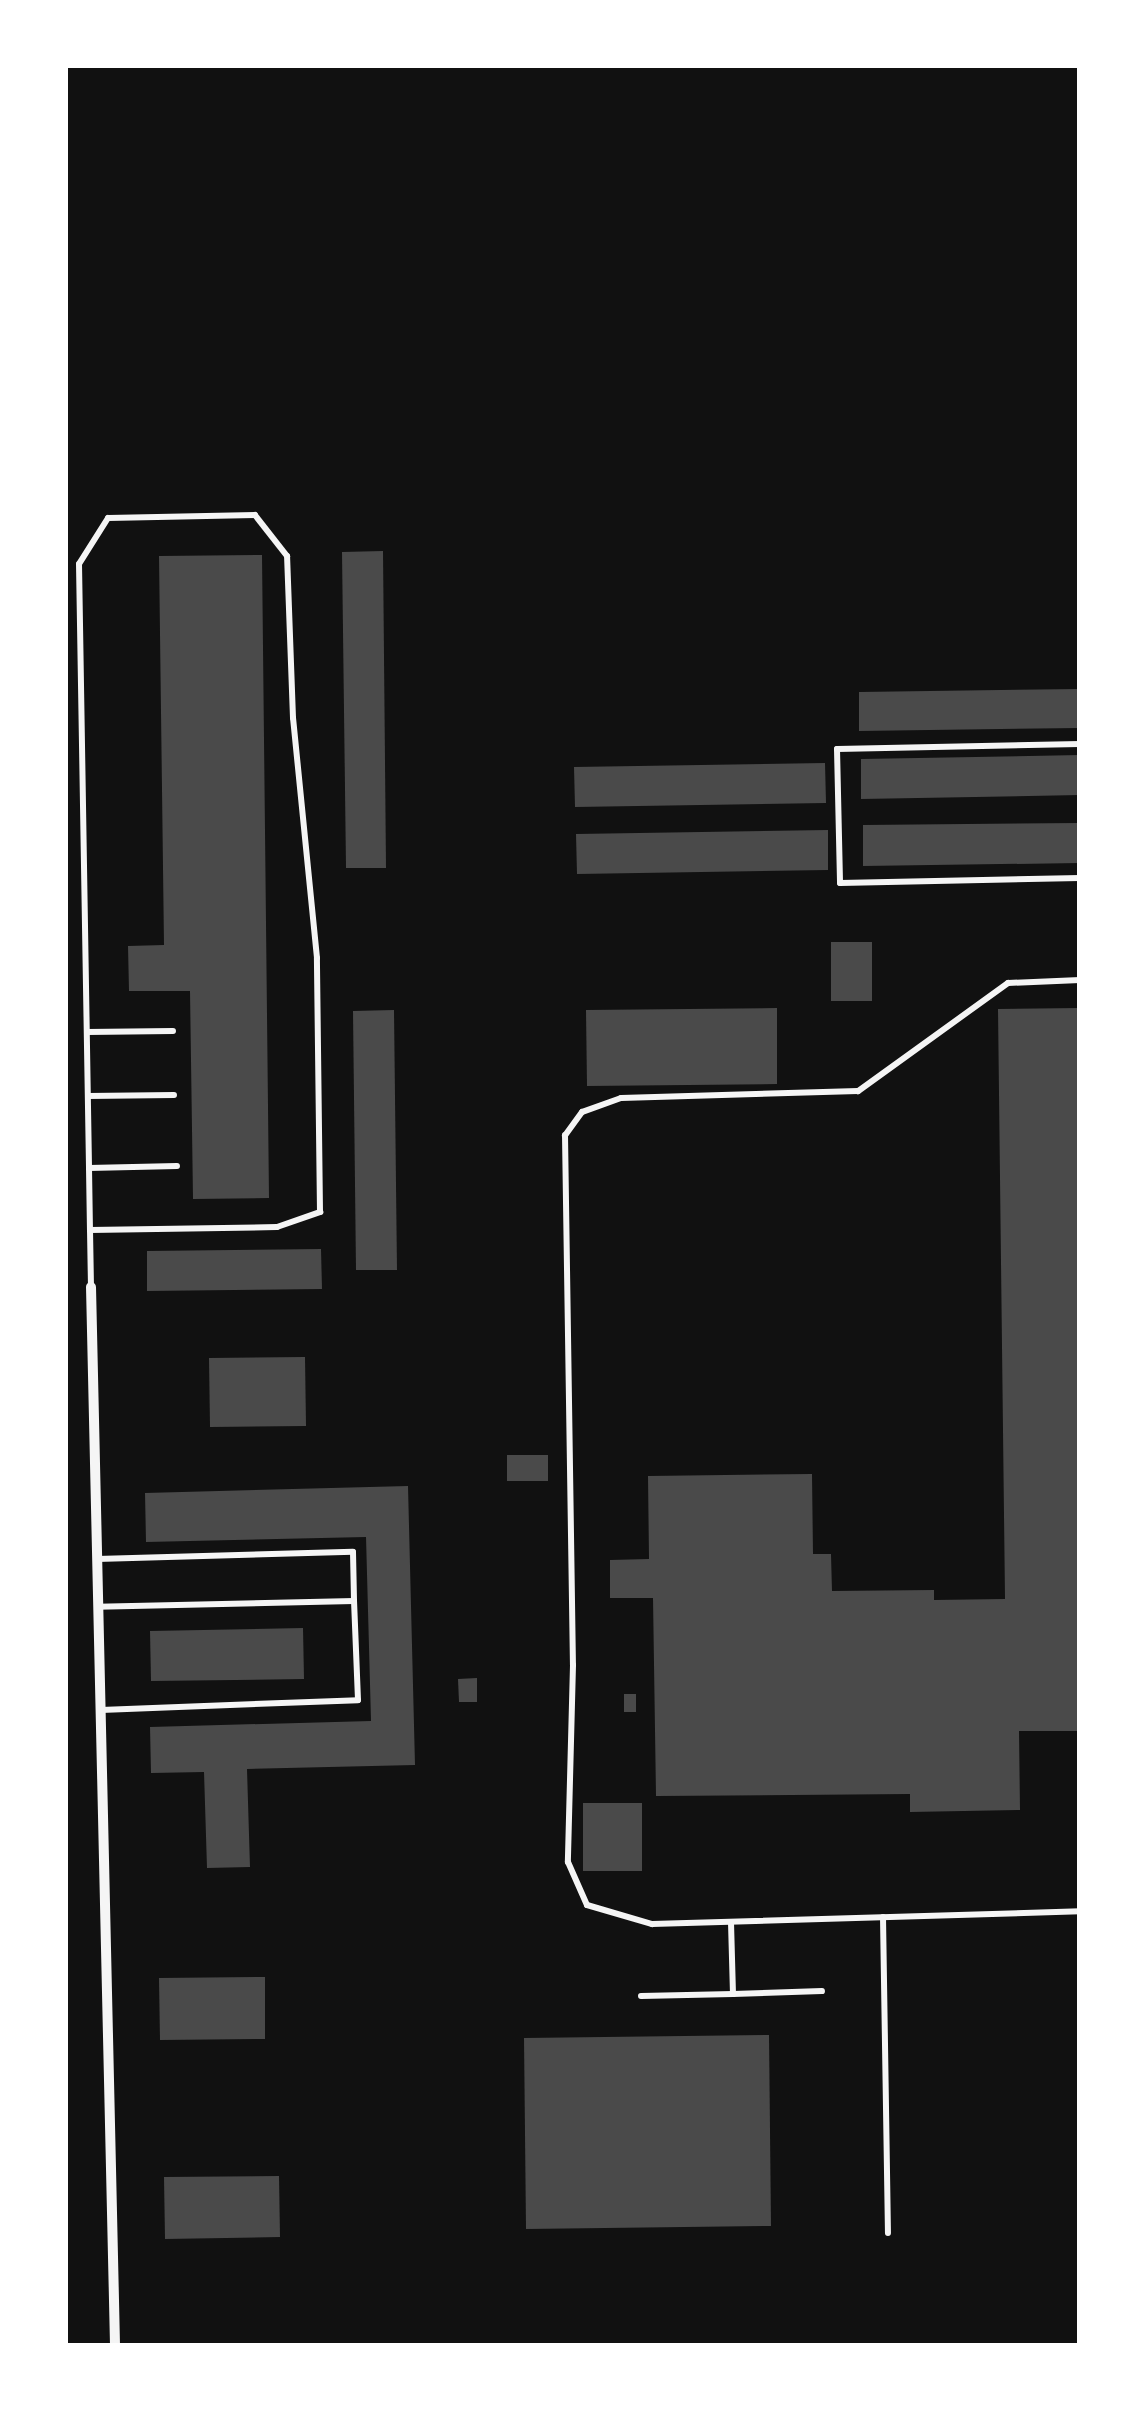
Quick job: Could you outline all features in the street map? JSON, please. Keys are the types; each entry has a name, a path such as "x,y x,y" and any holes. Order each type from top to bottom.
{"street":[{"path":"91,1286 114,2346"}],"lane":[{"path":"90,1230 278,1227 320,1212 316,958 293,718 286,556 255,515 108,518 79,564 90,1168 90,1230 91,1286"},
{"path":"1080,744 837,749 840,883 1080,878"},
{"path":"1080,980 1008,983 858,1092 621,1098 582,1112 566,1135 573,1665 568,1862 587,1906 652,1924 1080,1911"},
{"path":"87,1032 173,1031"},
{"path":"88,1096 174,1095"},
{"path":"90,1168 176,1166"},
{"path":"97,1559 352,1552 358,1700 101,1710"},
{"path":"98,1607 354,1600"},
{"path":"883,1917 888,2233"},
{"path":"731,1922 733,1994"},
{"path":"641,1996 822,1991"}],"building":[{"path":"383,551 386,868 346,868 342,552"},
{"path":"262,555 269,1198 193,1199 190,991 129,991 128,946 164,945 159,556"},
{"path":"1080,689 1080,728 859,731 859,692"},
{"path":"1080,755 1080,795 861,799 861,759"},
{"path":"825,763 826,803 575,807 574,767"},
{"path":"1080,823 1080,863 863,866 863,825"},
{"path":"828,830 828,870 577,874 576,834"},
{"path":"831,942 872,942 872,1001 831,1001"},
{"path":"777,1008 777,1084 587,1086 586,1010"},
{"path":"1080,1008 1080,1731 1019,1731 1020,1810 910,1812 910,1794 656,1796 653,1598 610,1598 610,1560 649,1559 648,1476 812,1474 813,1554 831,1554 832,1591 934,1590 934,1600 1005,1599 998,1009"},
{"path":"394,1010 397,1270 356,1270 353,1011"},
{"path":"321,1249 322,1289 147,1291 147,1251"},
{"path":"305,1357 306,1426 210,1427 209,1358"},
{"path":"507,1455 548,1455 548,1481 507,1481"},
{"path":"408,1486 415,1765 247,1769 250,1867 207,1868 204,1772 151,1773 150,1727 371,1721 366,1537 146,1542 145,1493"},
{"path":"303,1628 304,1679 151,1681 150,1631"},
{"path":"477,1678 477,1702 459,1702 458,1679"},
{"path":"624,1694 636,1694 636,1712 624,1712"},
{"path":"583,1803 642,1803 642,1871 583,1871"},
{"path":"265,1977 265,2039 160,2040 159,1978"},
{"path":"769,2035 771,2226 526,2229 524,2038"},
{"path":"279,2176 280,2237 165,2239 164,2177"}]}
